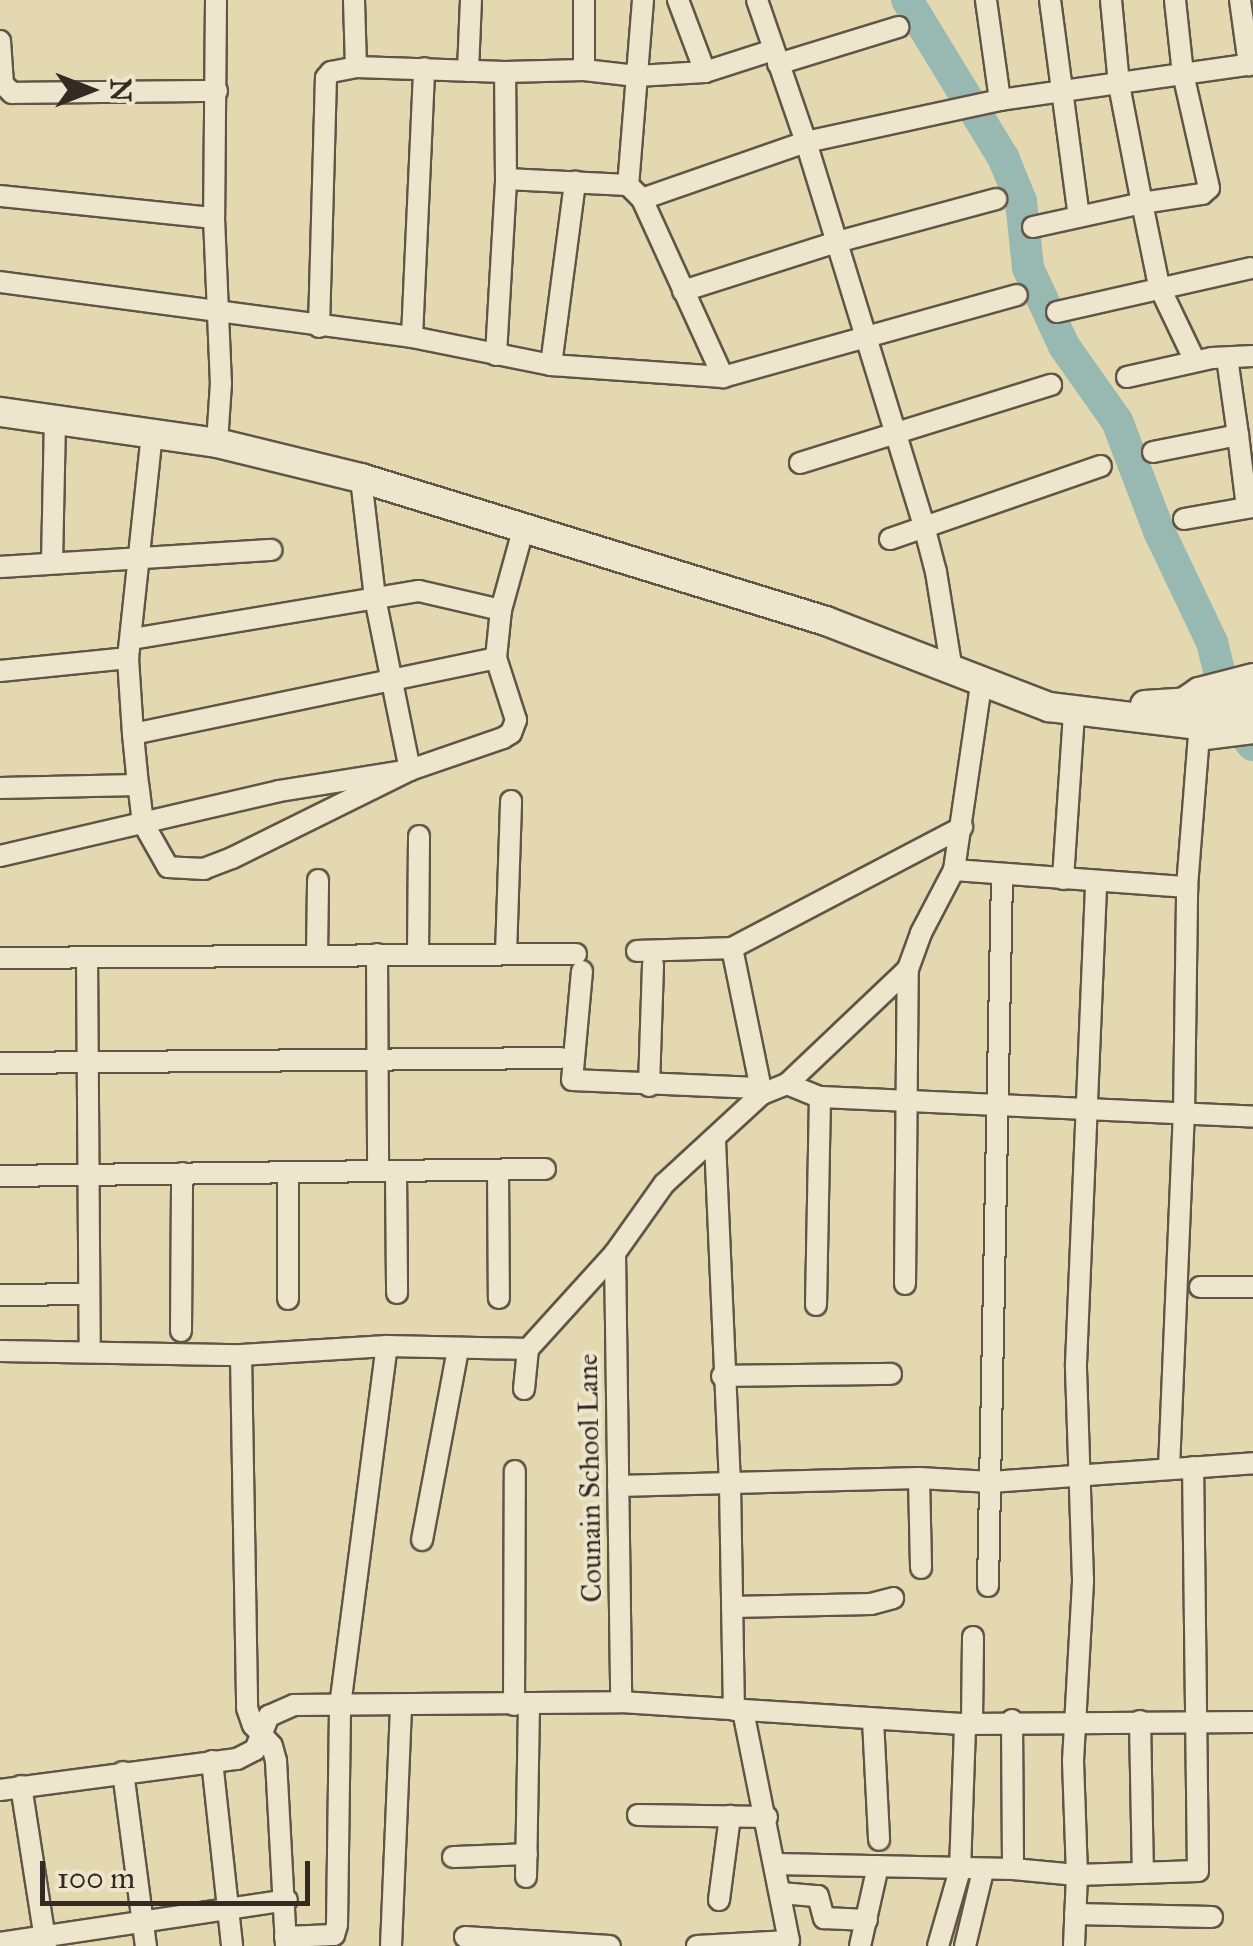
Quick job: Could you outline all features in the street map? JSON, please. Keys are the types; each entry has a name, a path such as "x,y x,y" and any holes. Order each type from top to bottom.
{"main road":[{"path":"0,412 217,443 361,478 826,621 1031,696 1049,707 1074,712 1192,717 1253,714"},
{"path":"1031,696 1050,691 1192,717 1253,698"}],"street":[{"path":"216,0 214,218 221,384 217,443"},
{"path":"354,0 356,67"},
{"path":"468,71 471,0"},
{"path":"584,0 584,70"},
{"path":"643,0 635,192 722,378"},
{"path":"678,0 705,72"},
{"path":"757,0 806,142 924,526 936,572 951,666"},
{"path":"986,0 992,103"},
{"path":"1050,0 1079,216"},
{"path":"1110,0 1119,85 1159,286 1194,361"},
{"path":"1033,227 1202,194 1209,188 1184,74 1175,0"},
{"path":"506,178 575,182 635,192 806,142 948,111 1251,65 1240,0"},
{"path":"319,326 326,78 331,72 356,67 505,72 584,70 638,76 705,72 898,28"},
{"path":"0,40 4,100 217,91"},
{"path":"412,337 424,68"},
{"path":"496,355 506,178 505,72"},
{"path":"552,365 575,182"},
{"path":"0,196 214,218"},
{"path":"683,291 837,242 996,199"},
{"path":"1056,312 1250,268"},
{"path":"0,282 412,337 552,365 722,378 1017,295"},
{"path":"1127,378 1194,361 1253,356"},
{"path":"1184,518 1250,507 1227,358"},
{"path":"800,464 1052,385"},
{"path":"52,563 55,419"},
{"path":"152,432 130,649 133,734 143,823 168,867 204,870 410,770"},
{"path":"1153,452 1238,435"},
{"path":"890,538 1101,466"},
{"path":"361,478 375,598 410,770"},
{"path":"0,856 279,791 410,770 465,754 512,732 514,707 496,658 501,610 523,530"},
{"path":"0,567 271,550"},
{"path":"0,671 130,649 375,598 440,592 501,610"},
{"path":"133,734 496,658"},
{"path":"1192,717 1253,676"},
{"path":"905,1284 908,969 921,933 954,870 982,679"},
{"path":"1063,879 1074,712"},
{"path":"1192,717 1253,730"},
{"path":"1169,1468 1184,1113 1192,717"},
{"path":"0,788 138,785"},
{"path":"506,954 511,802"},
{"path":"650,1086 645,958 732,948 962,827"},
{"path":"418,954 419,836"},
{"path":"954,870 1187,887"},
{"path":"988,1586 1002,874"},
{"path":"317,954 318,880"},
{"path":"1074,1946 1082,1580 1076,1364 1096,882"},
{"path":"732,948 760,1091"},
{"path":"377,954 376,1059 397,1292"},
{"path":"0,958 506,954 579,963 572,1080 760,1091 787,1084 908,969"},
{"path":"87,957 90,1352"},
{"path":"0,1063 561,1058"},
{"path":"787,1084 820,1097 1088,1112 1253,1116"},
{"path":"524,1389 528,1349 615,1254 664,1184 715,1141 760,1091"},
{"path":"816,1305 820,1097"},
{"path":"697,1946 789,1943 768,1817 738,1710 715,1141"},
{"path":"498,1170 498,1298"},
{"path":"0,1176 545,1170"},
{"path":"288,1172 288,1300"},
{"path":"180,1331 182,1174"},
{"name":"Counain School Lane","path":"615,1254 621,1702"},
{"path":"1200,1287 1253,1287"},
{"path":"0,1295 89,1294"},
{"path":"0,1351 240,1355 386,1346 528,1349"},
{"path":"240,1355 246,1708 260,1735 272,1746 276,1761 286,1941 334,1935 337,1925 340,1706 386,1346"},
{"path":"422,1540 458,1349"},
{"path":"722,1376 891,1374"},
{"path":"618,1486 920,1478 990,1482 1253,1463"},
{"path":"776,1864 1013,1869 1077,1875 1198,1871 1193,1467"},
{"path":"515,1471 526,1878"},
{"path":"920,1478 921,1568"},
{"path":"732,1607 871,1604 894,1598"},
{"path":"938,1946 960,1870 973,1637"},
{"path":"45,1940 11,1789 250,1756 279,1708 621,1702 874,1720 1253,1722"},
{"path":"391,1946 401,1707"},
{"path":"874,1720 878,1840"},
{"path":"1012,1720 1013,1869"},
{"path":"1140,1721 1143,1873"},
{"path":"212,1761 232,1946"},
{"path":"123,1772 146,1946"},
{"path":"638,1814 768,1817"},
{"path":"719,1900 730,1816"},
{"path":"452,1857 527,1854"},
{"path":"860,1946 878,1866"},
{"path":"965,1946 983,1870"},
{"path":"781,1894 818,1896 824,1918 868,1920"},
{"path":"0,1943 226,1913 286,1900"},
{"path":"1075,1914 1212,1917"},
{"path":"465,1937 610,1946"}],"waterway":[{"path":"907,0 1003,157 1021,201 1028,268 1064,346 1117,421 1159,531 1212,642 1230,716 1253,745"}]}
